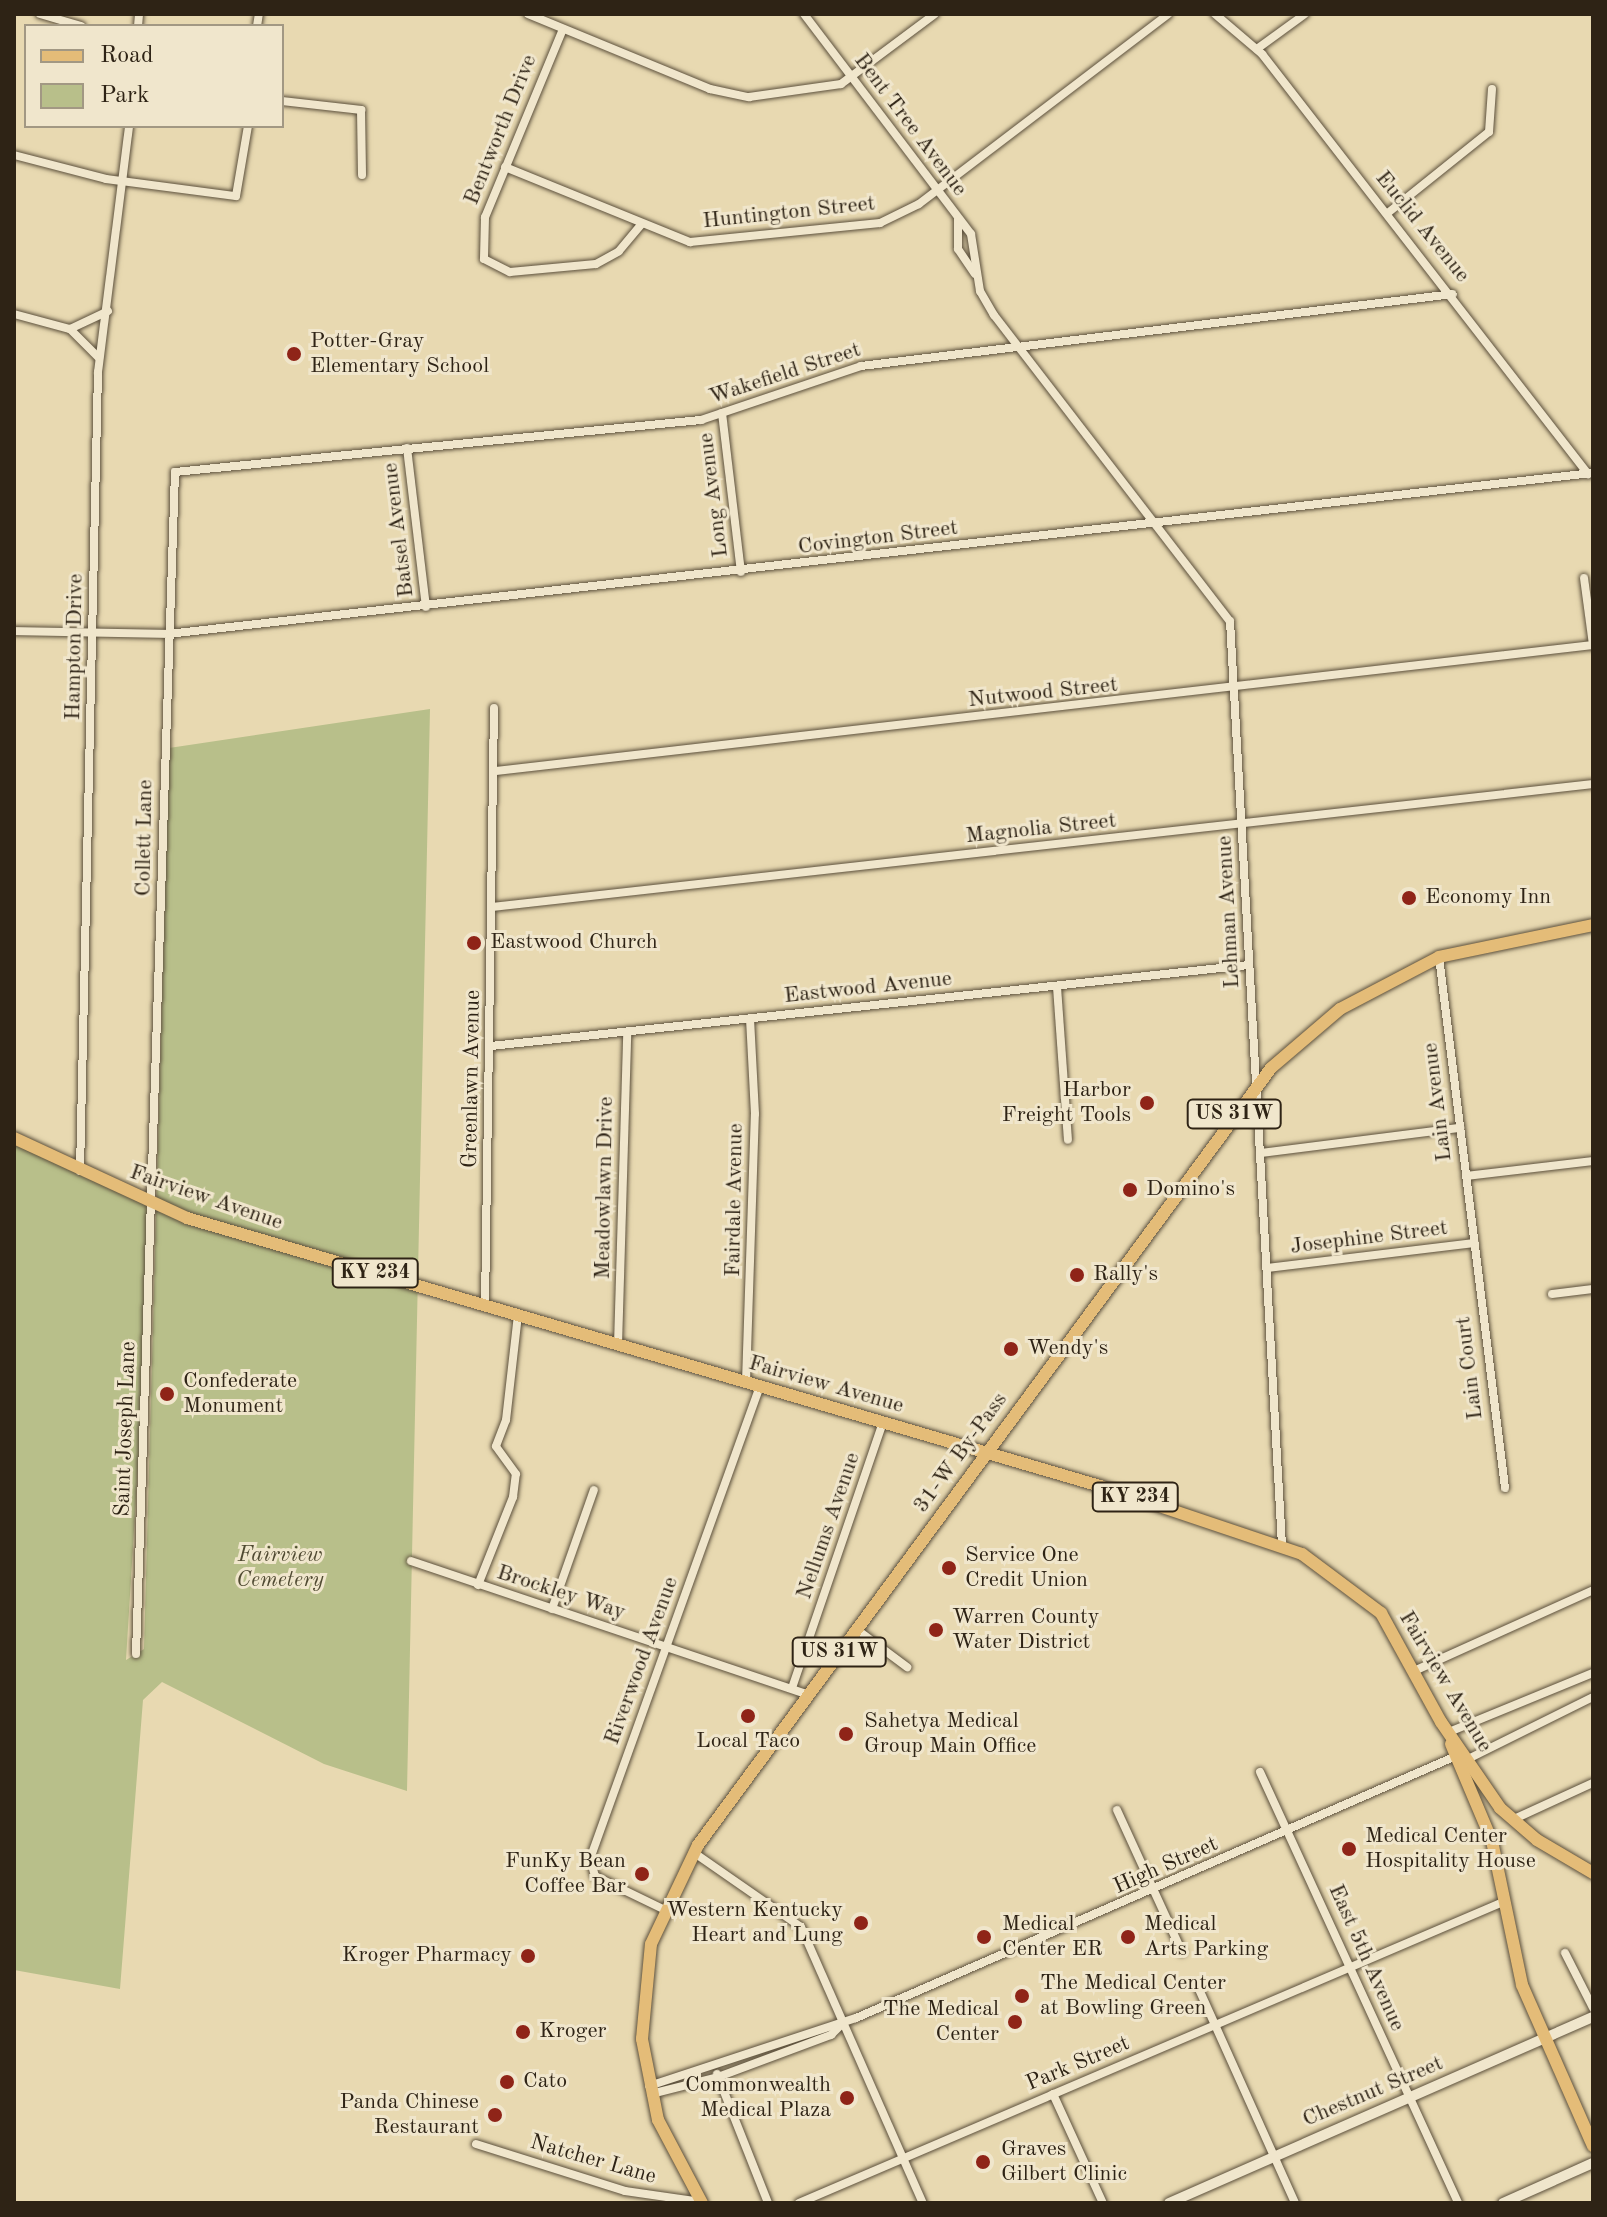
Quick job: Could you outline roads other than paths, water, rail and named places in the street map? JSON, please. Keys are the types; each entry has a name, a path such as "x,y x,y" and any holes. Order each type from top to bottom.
{"main road":[{"name":"31-W By-Pass","path":"702,2203 649,2090 643,1993 663,1909 693,1852 1257,1085 1340,1009 1439,957 1593,925"},
{"name":"Fairview Avenue","path":"14,1138 154,1205 986,1453 1282,1546 1329,1569 1371,1602 1462,1758 1512,1820"},
{"name":"KY 234","path":"1462,1758 1489,1832 1515,1963 1544,2039 1593,2146"},
{"name":"KY 234","path":"1512,1820 1593,1873"}],"street":[{"path":"40,14 74,24"},
{"path":"528,14 736,96 826,88 853,78 935,14"},
{"name":"Bent Tree Avenue","path":"804,14 939,189 975,242 976,274"},
{"name":"Huntington Street","path":"505,167 642,224 702,243 891,220 939,189 1168,14"},
{"name":"Euclid Avenue","path":"1215,14 1257,49 1389,212 1591,474"},
{"path":"1257,49 1305,14"},
{"name":"Bentworth Drive","path":"563,29 480,234 494,269 596,264 619,251 642,224"},
{"path":"1389,212 1489,132 1496,114 1492,89"},
{"path":"284,101 361,110 362,175"},
{"name":"Hampton Drive","path":"80,1171 99,358 108,311 129,128"},
{"path":"14,155 123,182 239,195 248,128"},
{"name":"Bent Tree Avenue","path":"958,219 958,249 976,274 1018,348"},
{"name":"Wakefield Street","path":"175,472 722,413 861,366 1453,294"},
{"path":"70,329 108,311"},
{"path":"14,314 70,329 99,358"},
{"name":"Lehman Avenue","path":"1018,348 1230,621 1282,1546"},
{"name":"Long Avenue","path":"722,413 741,572"},
{"name":"Batsel Avenue","path":"407,448 426,607"},
{"name":"Collett Lane","path":"154,1205 175,472"},
{"name":"Covington Street","path":"14,631 168,634 741,572 1591,474"},
{"path":"1584,578 1593,645"},
{"name":"Nutwood Street","path":"496,771 1234,690 1593,645"},
{"name":"Greenlawn Avenue","path":"485,1306 496,771 494,708"},
{"name":"Magnolia Street","path":"492,907 1593,784"},
{"name":"Lain Avenue","path":"1439,957 1475,1243"},
{"name":"Eastwood Avenue","path":"491,1046 1249,965"},
{"path":"1057,987 1068,1140"},
{"name":"Fairdale Avenue","path":"746,1382 755,1114 750,1018"},
{"name":"Meadowlawn Drive","path":"618,1345 627,1033"},
{"path":"1261,1153 1460,1128"},
{"path":"1466,1176 1593,1161"},
{"name":"Saint Joseph Lane","path":"136,1654 154,1205"},
{"name":"Josephine Street","path":"1267,1268 1475,1243"},
{"name":"Lain Court","path":"1475,1243 1505,1488"},
{"path":"1552,1294 1593,1289"},
{"path":"478,1585 513,1497 516,1474 496,1446 518,1315"},
{"name":"Riverwood Avenue","path":"663,1909 597,1878 589,1865 760,1386"},
{"name":"Nellums Avenue","path":"792,1688 883,1422"},
{"path":"552,1609 594,1490"},
{"name":"Brockley Way","path":"411,1561 807,1694"},
{"path":"1414,1671 1593,1590"},
{"path":"856,1629 907,1667"},
{"path":"1445,1727 1593,1673"},
{"name":"High Street","path":"649,2090 716,2073 831,2035 844,2022 1462,1758 1593,1697"},
{"name":"East 5th Avenue","path":"1260,1772 1458,2203"},
{"path":"1512,1820 1593,1783"},
{"path":"1117,1810 1182,1952"},
{"path":"693,1852 793,1916 844,2022 923,2203"},
{"name":"Park Street","path":"799,2203 1503,1902"},
{"path":"1565,1953 1593,2008"},
{"path":"1198,1987 1295,2203"},
{"name":"Chestnut Street","path":"1169,2203 1593,2017"},
{"path":"716,2073 768,2203"},
{"path":"1053,2094 1103,2203"},
{"name":"Natcher Lane","path":"476,2144 625,2191 702,2203"},
{"path":"1503,2203 1593,2163"}],"place":[{"name":"Potter-Gray Elementary School","path":"294,354"},
{"name":"Economy Inn","path":"1409,898"},
{"name":"Eastwood Church","path":"474,943"},
{"name":"Harbor Freight Tools","path":"1147,1103"},
{"name":"Domino's","path":"1130,1190"},
{"name":"Rally's","path":"1077,1275"},
{"name":"Wendy's","path":"1011,1349"},
{"name":"Confederate Monument","path":"167,1394"},
{"name":"Service One Credit Union","path":"949,1568"},
{"name":"Warren County Water District","path":"936,1630"},
{"name":"Local Taco","path":"748,1716"},
{"name":"Sahetya Medical Group Main Office","path":"846,1734"},
{"name":"Medical Center Hospitality House","path":"1349,1849"},
{"name":"FunKy Bean Coffee Bar","path":"642,1874"},
{"name":"Western Kentucky Heart and Lung","path":"861,1923"},
{"name":"Medical Center ER","path":"984,1937"},
{"name":"Medical Arts Parking","path":"1128,1937"},
{"name":"Kroger Pharmacy","path":"528,1956"},
{"name":"The Medical Center at Bowling Green","path":"1022,1996"},
{"name":"The Medical Center","path":"1015,2022"},
{"name":"Kroger","path":"523,2032"},
{"name":"Cato","path":"507,2082"},
{"name":"Commonwealth Medical Plaza","path":"847,2098"},
{"name":"Panda Chinese Restaurant","path":"495,2115"},
{"name":"Graves Gilbert Clinic","path":"983,2162"}],"park label":[{"name":"Fairview Cemetery","path":"280,1568"}]}
